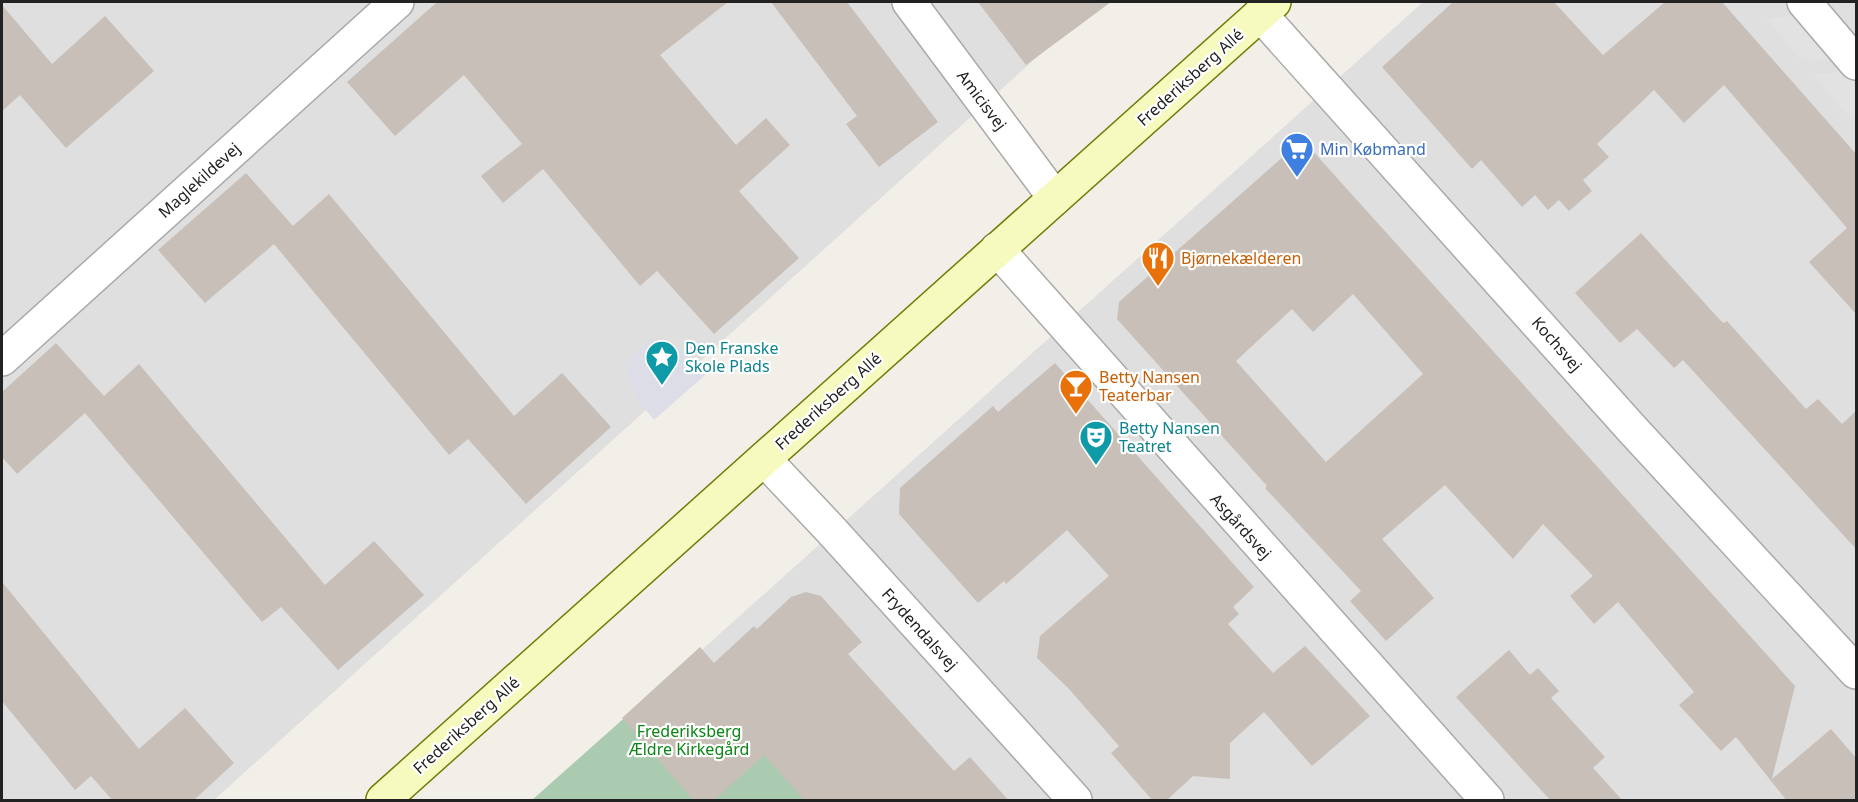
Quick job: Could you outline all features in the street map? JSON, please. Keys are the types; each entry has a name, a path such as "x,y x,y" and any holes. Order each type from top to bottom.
{"street":[{"name":"Maglekildevej","path":"2,359 397,2"},
{"name":"Amicisvej","path":"909,2 1055,198"},
{"path":"1804,2 1857,63"},
{"name":"Frederiksberg Allé","path":"383,801 1267,8"},
{"name":"Kochsvej","path":"1267,8 1323,83 1632,429 1857,672"},
{"name":"Asgårdsvej","path":"997,249 1487,801"},
{"name":"Frydendalsvej","path":"764,459 831,530 1075,801"}],"shaded area":[{"path":"2,2 1098,2 214,800 2,800"},
{"path":"1423,2 1856,2 1856,800 823,800 694,657"},
{"path":"1799,16 1836,60 1800,59 1766,18"},
{"path":"1847,71 1856,82 1856,117 1848,116 1814,76"},
{"name":"Den Franske Skole Plads","path":"651,338 685,352 705,375 654,420 635,397 625,364"}],"green space":[{"name":"Frederiksberg Ældre Kirkegård","path":"694,656 823,800 532,800"}],"building":[{"path":"437,2 728,2 660,55 736,145 766,118 790,145 739,191 799,258 714,334 657,271 640,286 543,169 503,203 481,176 522,144 464,75 395,136 347,82"},
{"path":"771,2 847,2 938,122 879,167 846,124 857,116"},
{"path":"978,2 1111,2 1026,65"},
{"path":"1453,2 1554,2 1603,55 1665,2 1722,2 1857,155 1857,315 1809,262 1847,228 1724,85 1684,123 1654,90 1597,144 1609,157 1583,180 1592,191 1569,211 1559,200 1548,210 1535,195 1522,207 1481,160 1472,169 1382,67"},
{"path":"2,5 52,64 105,16 154,71 66,148 20,95 2,111"},
{"path":"1294,147 1310,148 1795,686 1772,779 1831,729 1857,759 1857,801 1787,801 1736,737 1721,751 1679,705 1694,692 1618,602 1594,624 1570,596 1593,576 1543,524 1513,559 1445,485 1382,539 1434,598 1386,641 1350,601 1361,591 1265,488 1267,486 1117,319 1119,302","holes":["1353,294 1423,374 1326,462 1236,361 1292,309 1313,332"]},
{"path":"246,173 293,226 329,194 514,416 562,373 611,427 526,504 468,439 449,455 274,244 205,303 158,250"},
{"path":"1641,233 1720,320 1724,323 1727,321 1806,409 1818,399 1842,424 1857,410 1857,550 1683,360 1674,368 1637,329 1620,343 1575,293"},
{"path":"56,343 104,396 139,364 325,585 374,541 424,595 338,670 281,607 262,622 85,413 17,474 2,457 2,392"},
{"path":"1055,363 1254,587 1233,607 1239,614 1228,624 1273,673 1305,646 1370,716 1312,766 1264,712 1230,743 1230,779 1193,776 1166,801 1153,801 1111,753 1119,746 1069,689 1037,658 1040,636 1109,576 1067,530 1006,584 1004,581 978,603 899,514 900,488 993,406 998,412"},
{"path":"2,582 139,749 185,708 234,763 193,801 113,801 91,776 75,790 2,701"},
{"path":"806,592 821,596 862,642 848,654 954,771 970,757 1009,801 805,801 764,755 713,801 694,801 622,718 700,647 714,663 754,626 757,629 791,597"},
{"path":"1509,650 1530,675 1538,668 1559,691 1551,698 1605,757 1593,768 1623,801 1551,801 1456,697"}],"place":[{"name":"Min Købmand","path":"1297,178"},
{"name":"Bjørnekælderen","path":"1158,287"},
{"name":"Den Franske Skole Plads","path":"662,386"},
{"name":"Betty Nansen Teaterbar","path":"1076,415"},
{"name":"Betty Nansen Teatret","path":"1096,466"}]}
